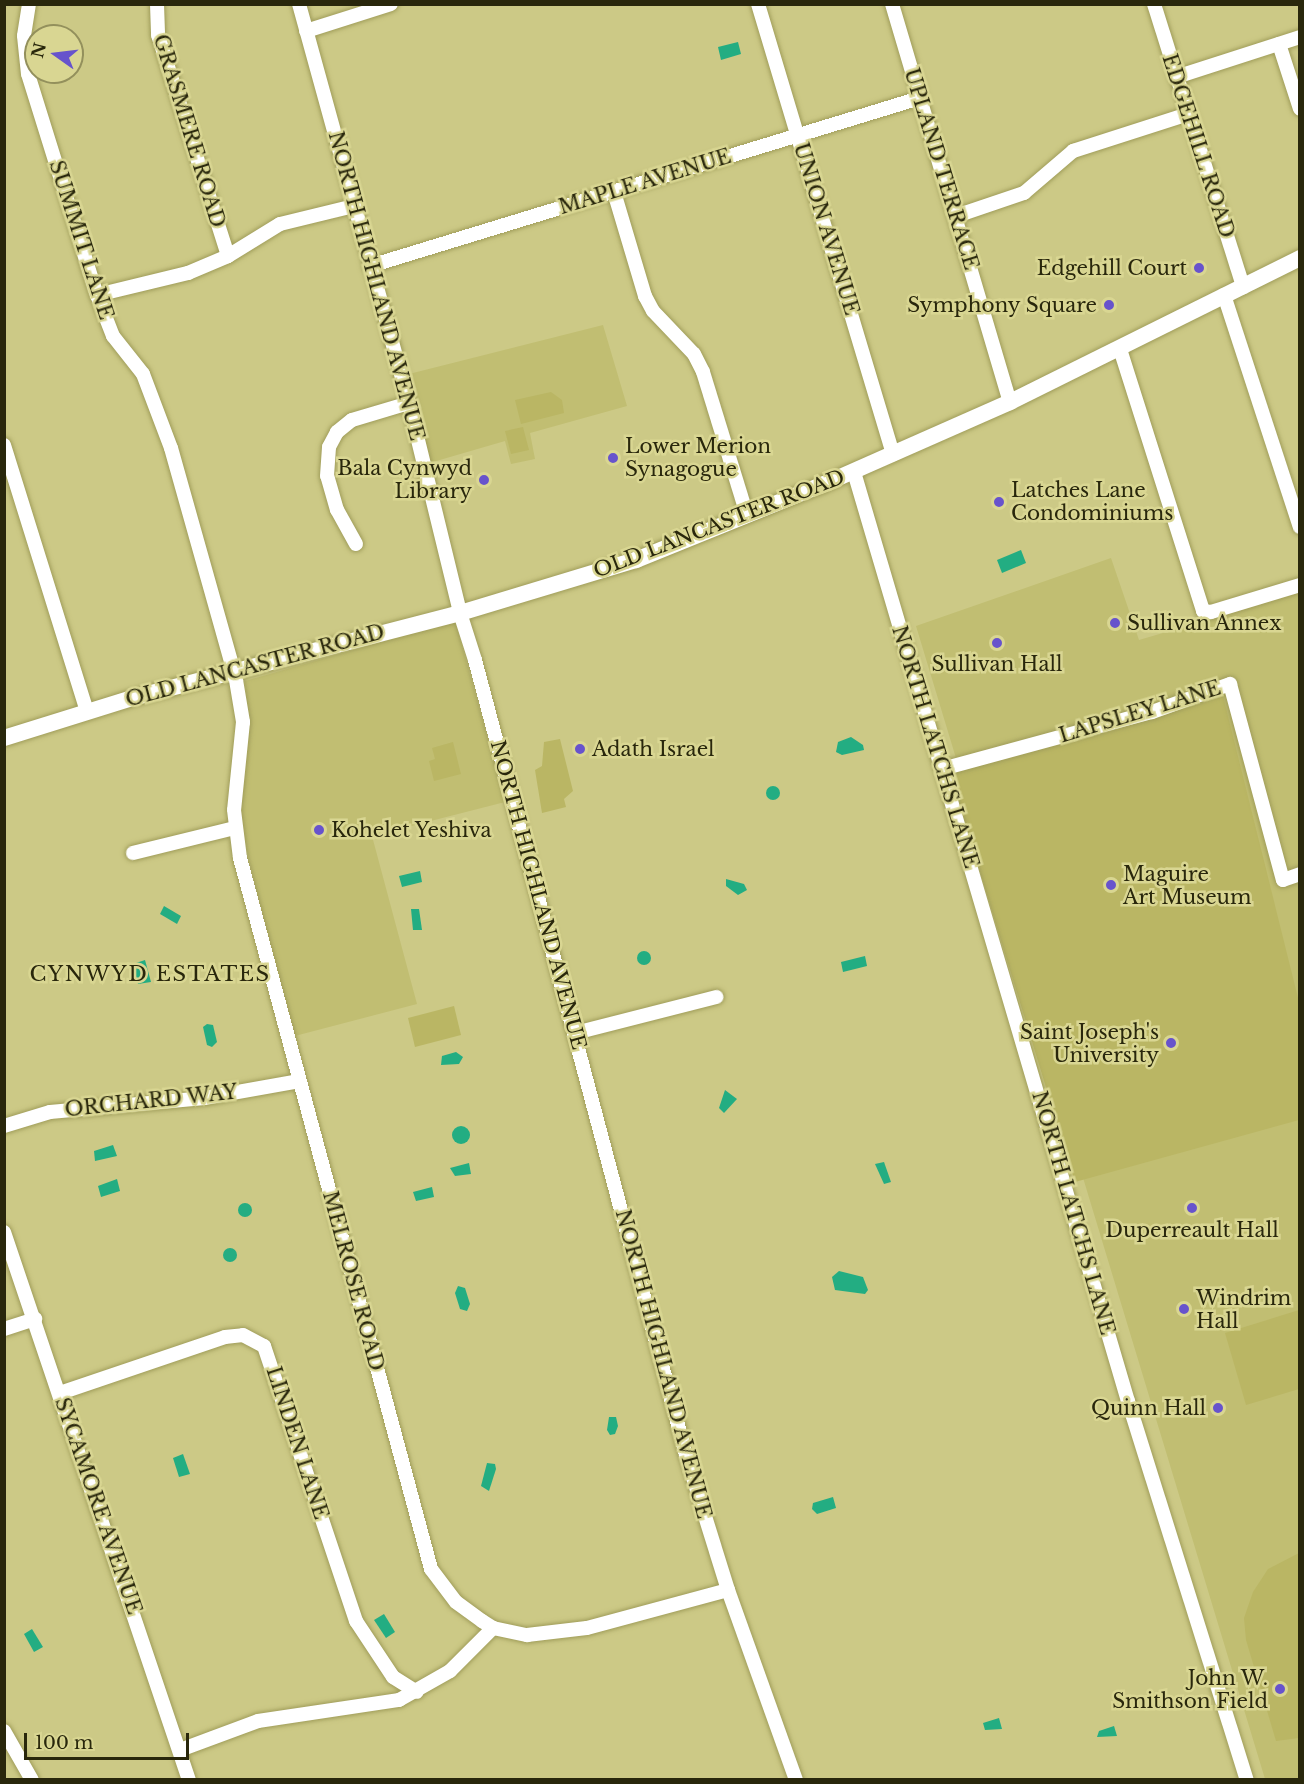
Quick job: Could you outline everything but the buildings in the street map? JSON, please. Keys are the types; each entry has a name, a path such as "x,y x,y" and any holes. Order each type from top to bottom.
{"main road":[{"name":"OLD LANCASTER ROAD","path":"4,738 87,711 460,613 636,560 854,472 1010,402 1299,258"}],"street":[{"name":"SUMMIT LANE","path":"29,4 24,36 28,74 97,295 113,336 143,375 157,406 232,672"},
{"name":"GRASMERE ROAD","path":"157,4 158,34 228,256"},
{"name":"NORTH HIGHLAND AVENUE","path":"299,4 409,403 460,613 575,1033 686,1455 728,1590 796,1779"},
{"path":"306,31 391,4"},
{"name":"UNION AVENUE","path":"758,4 893,454"},
{"name":"UPLAND TERRACE","path":"892,4 1010,402"},
{"name":"EDGEHILL ROAD","path":"1154,4 1243,287"},
{"path":"1176,77 1299,37"},
{"path":"1279,44 1299,109"},
{"name":"MAPLE AVENUE","path":"370,266 920,98"},
{"path":"956,216 1024,193 1073,151 1188,114"},
{"path":"614,192 645,296 653,311 694,354 703,372 747,515"},
{"path":"97,295 165,280 228,256 280,224 354,206"},
{"path":"1224,296 1299,527"},
{"path":"1120,349 1203,611 1211,612 1299,585"},
{"path":"356,544 337,510 327,476 329,447 337,432 352,420 409,403"},
{"path":"4,445 87,711"},
{"name":"NORTH LATCHS LANE","path":"854,472 1131,1411 1247,1779"},
{"name":"MELROSE ROAD","path":"232,672 243,722 235,828 299,1081 426,1557 437,1580 456,1602 493,1628 527,1635 556,1634 728,1590"},
{"name":"LAPSLEY LANE","path":"942,769 1152,712 1230,684 1283,880 1299,874"},
{"path":"133,853 235,828"},
{"path":"575,1033 716,997"},
{"name":"ORCHARD WAY","path":"4,1126 50,1112 204,1098 299,1081"},
{"name":"SYCAMORE AVENUE","path":"4,1232 189,1779"},
{"path":"4,1329 35,1319"},
{"name":"LINDEN LANE","path":"60,1393 225,1337 243,1335 264,1346 352,1611 393,1677 417,1692"},
{"path":"180,1750 258,1720 389,1702 417,1692 450,1671 493,1628"},
{"path":"389,1702 393,1677"},
{"path":"4,1731 32,1779"}],"shaded area":[{"path":"738,42 741,54 721,60 718,47"},
{"path":"603,325 627,406 530,433 535,459 511,464 505,441 426,464 405,375"},
{"path":"551,392 562,400 564,413 521,424 515,400"},
{"path":"523,427 529,450 511,454 505,431"},
{"path":"1021,550 1026,563 1002,573 997,560"},
{"name":"Saint Joseph's University","path":"1111,558 1139,640 1299,593 1299,1779 1265,1779 916,626"},
{"name":"Kohelet Yeshiva","path":"455,621 505,802 372,836 417,1004 291,1037 242,829 241,791 248,716 245,681"},
{"path":"1223,696 1299,1002 1299,1120 1075,1182 950,774"},
{"path":"851,737 863,745 864,750 842,755 836,752 838,742"},
{"path":"560,739 573,791 564,799 566,807 542,813 535,770 542,766 544,742"},
{"path":"453,742 461,774 434,781 429,761 435,759 432,748"},
{"path":"773,786 778,788 780,793 778,798 773,800 768,798 766,793 768,788"},
{"path":"420,871 422,882 402,887 399,876"},
{"path":"726,879 744,884 747,890 738,895 726,886"},
{"path":"164,906 181,916 177,924 160,914"},
{"path":"411,909 419,909 422,930 413,930"},
{"path":"644,951 649,953 651,958 649,963 644,965 639,963 637,958 639,953"},
{"path":"865,956 867,966 843,972 841,962"},
{"path":"145,960 151,982 138,984 133,964"},
{"path":"454,1006 461,1035 415,1047 408,1018"},
{"path":"207,1024 213,1025 217,1042 212,1047 207,1045 203,1027"},
{"path":"456,1052 463,1057 459,1064 441,1065 442,1056"},
{"path":"725,1090 737,1099 724,1113 719,1108"},
{"path":"461,1126 467,1129 470,1135 467,1141 461,1144 455,1141 452,1135 455,1129"},
{"path":"113,1145 117,1156 95,1161 94,1151"},
{"path":"884,1162 891,1182 884,1184 875,1164"},
{"path":"469,1163 471,1174 455,1176 450,1168"},
{"path":"117,1179 120,1191 101,1197 98,1186"},
{"path":"432,1187 434,1197 416,1201 413,1192"},
{"path":"245,1203 250,1205 252,1210 250,1215 245,1217 240,1215 238,1210 240,1205"},
{"path":"227,1248 233,1248 237,1255 233,1262 227,1262 223,1258 223,1252"},
{"path":"839,1271 863,1277 868,1290 865,1294 835,1290 832,1277"},
{"path":"458,1286 465,1288 470,1304 467,1311 460,1309 455,1293"},
{"path":"1299,1310 1299,1389 1246,1405 1225,1333"},
{"path":"609,1417 616,1417 618,1426 615,1434 610,1435 607,1430"},
{"path":"183,1454 190,1474 179,1477 173,1458"},
{"path":"487,1463 495,1464 496,1469 489,1491 481,1486"},
{"path":"833,1497 836,1508 817,1514 812,1509 813,1503"},
{"name":"John W. Smithson Field","path":"1299,1553 1299,1738 1276,1741 1246,1640 1244,1618 1253,1592 1268,1569"},
{"path":"384,1614 395,1632 386,1638 374,1620"},
{"path":"32,1629 43,1647 34,1652 24,1634"},
{"path":"999,1718 1002,1729 985,1730 983,1723"},
{"path":"1114,1726 1117,1736 1097,1737 1099,1731"}],"place":[{"name":"Edgehill Court","path":"1199,268"},
{"name":"Symphony Square","path":"1109,305"},
{"name":"Lower Merion Synagogue","path":"613,458"},
{"name":"Bala Cynwyd Library","path":"484,480"},
{"name":"Latches Lane Condominiums","path":"999,502"},
{"name":"Sullivan Annex","path":"1115,623"},
{"name":"Sullivan Hall","path":"997,643"},
{"name":"Adath Israel","path":"580,749"},
{"name":"Kohelet Yeshiva","path":"319,830"},
{"name":"Maguire Art Museum","path":"1111,885"},
{"name":"Saint Joseph's University","path":"1171,1043"},
{"name":"Duperreault Hall","path":"1192,1208"},
{"name":"Windrim Hall","path":"1184,1309"},
{"name":"Quinn Hall","path":"1218,1408"},
{"name":"John W. Smithson Field","path":"1280,1689"}],"district":[{"name":"CYNWYD ESTATES","path":"150,974"}]}
